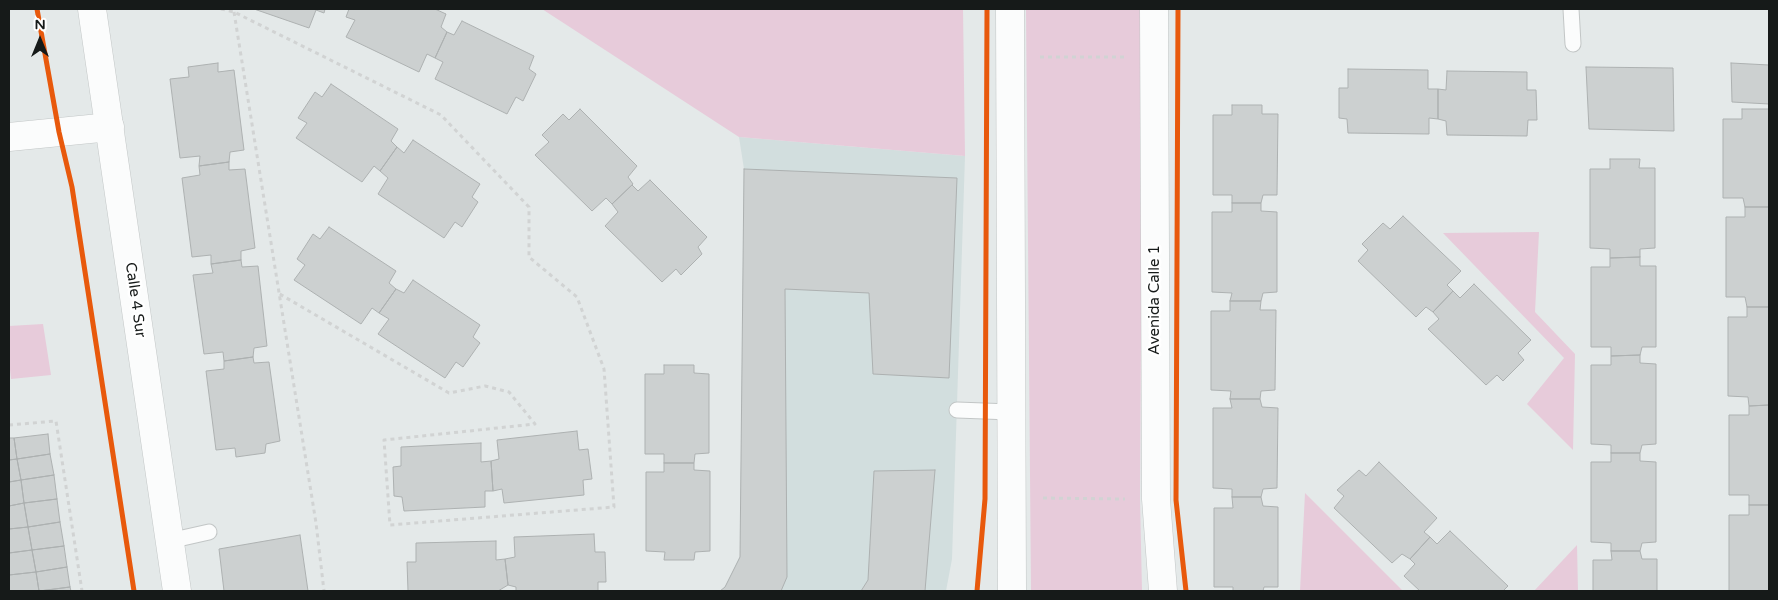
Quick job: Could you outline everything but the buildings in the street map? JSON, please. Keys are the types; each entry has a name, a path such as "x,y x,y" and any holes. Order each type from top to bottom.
{"main road":[{"name":"Calle 4 Sur","path":"92,9 177,591"},
{"path":"1010,9 1012,591"},
{"name":"Avenida Calle 1","path":"1154,9 1156,499 1163,591"},
{"path":"9,137 110,127"}],"lane":[{"path":"1572,9 1573,44"},
{"path":"957,410 1011,412"},
{"path":"169,541 209,532"}],"path":[{"path":"221,9 234,12 441,115 529,207 529,257 577,297 604,369 614,507 390,525 384,440 535,424 509,392 485,386 449,393 278,293"},
{"path":"234,12 316,523 324,591"},
{"path":"1010,57 1154,57"},
{"path":"9,425 56,421 82,591"},
{"path":"1011,498 1156,499"}],"shaded area":[{"path":"542,9 963,9 965,156 739,137"},
{"path":"1026,9 1143,9 1140,499 1142,591 1031,591"},
{"path":"739,137 965,156 952,559 946,591 720,591 725,587 740,556 744,169"},
{"path":"1539,232 1535,312 1575,354 1573,450 1527,404 1564,358 1443,233"},
{"path":"43,324 51,375 11,379 9,326"},
{"path":"1305,493 1403,591 1300,591"},
{"path":"1577,545 1578,591 1534,591"}],"cycle path":[{"path":"37,9 59,132 72,187 134,591"},
{"path":"977,591 985,499 987,9"},
{"path":"1178,9 1176,500 1186,591"}]}
